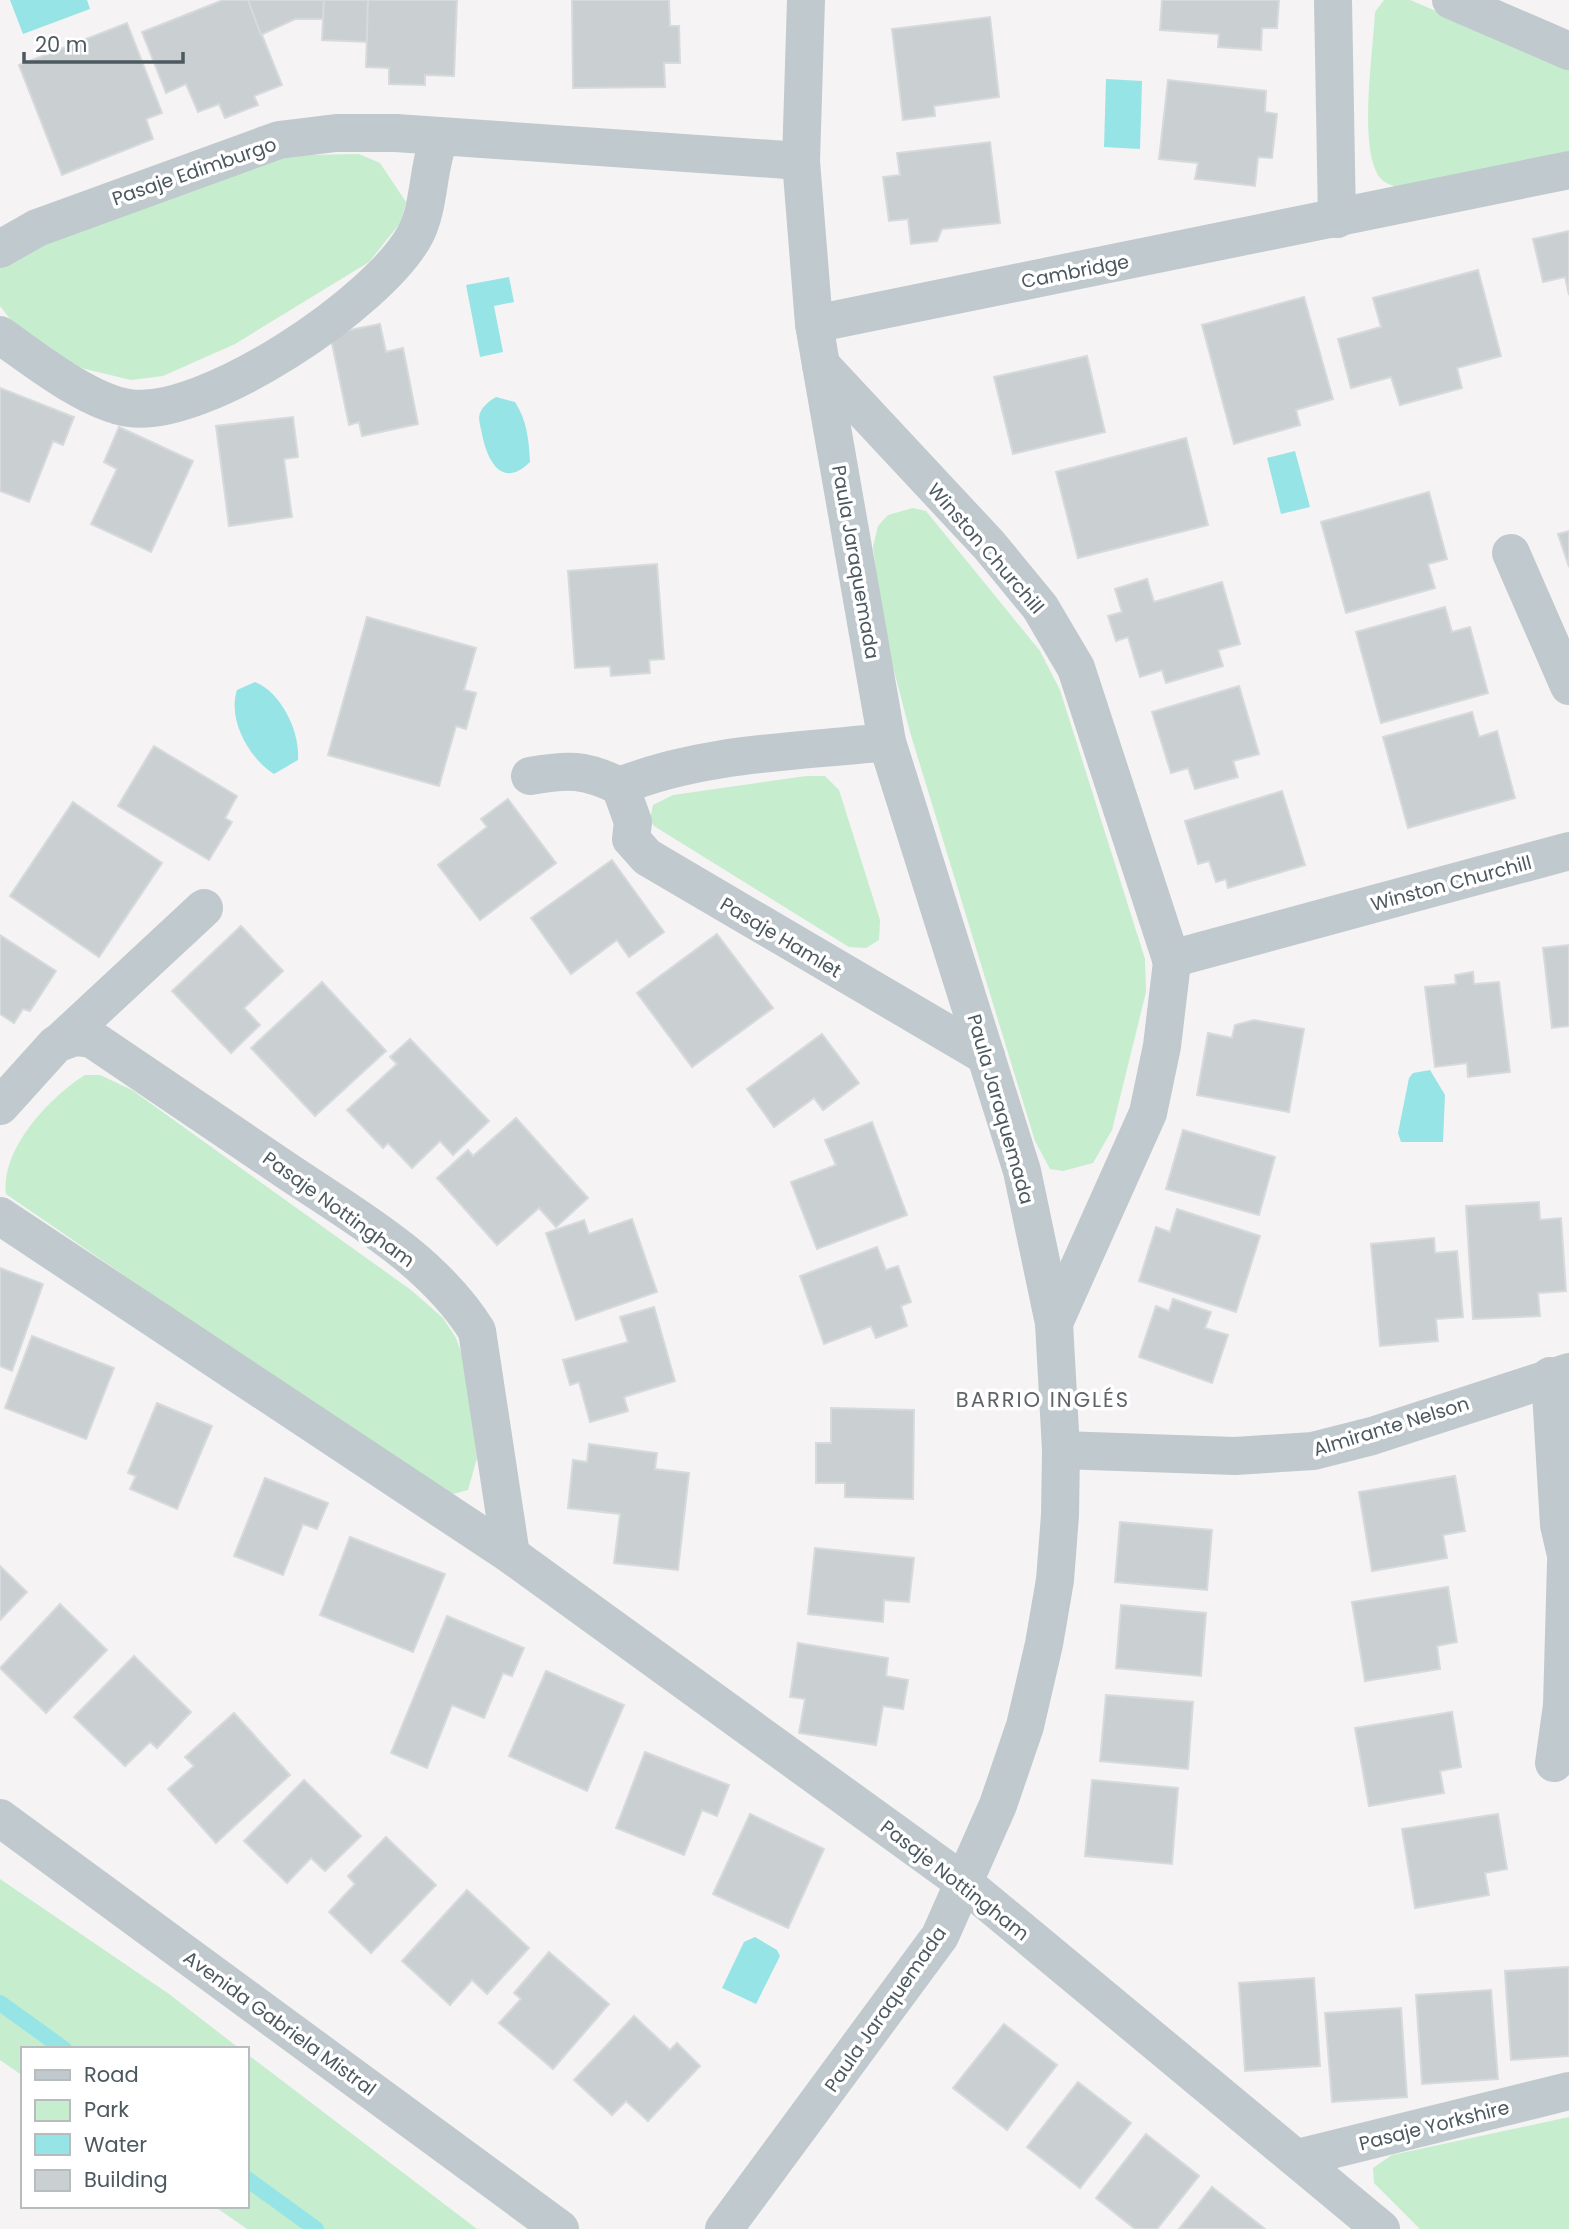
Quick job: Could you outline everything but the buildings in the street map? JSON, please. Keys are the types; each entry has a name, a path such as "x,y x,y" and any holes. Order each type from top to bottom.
{"street":[{"name":"Paula Jaraquemada","path":"724,2229 940,1936 998,1805 1024,1726 1044,1644 1055,1580 1061,1450 1054,1323 1022,1171 887,742 814,324 801,161 806,0"},
{"path":"1333,0 1337,219"},
{"path":"1451,0 1569,51"},
{"name":"Pasaje Edimburgo","path":"0,249 37,228 279,140 336,133 396,133 801,161"},
{"path":"0,335 100,398 129,408 172,405 214,388 299,344 335,319 395,264 416,233 431,157 440,137"},
{"name":"Cambridge","path":"814,324 1569,170"},
{"name":"Winston Churchill","path":"821,365 989,545 1040,607 1076,668 1171,959 1162,1045 1148,1113 1054,1323"},
{"path":"1511,553 1569,687"},
{"path":"530,776 566,769 593,773 620,786 650,774 687,765 887,742"},
{"name":"Pasaje Hamlet","path":"620,786 633,822 629,832 631,839 635,848 647,857 986,1056"},
{"name":"Winston Churchill","path":"1171,959 1569,851"},
{"path":"0,1106 62,1040 204,908"},
{"name":"Pasaje Nottingham","path":"62,1040 75,1037 92,1039 382,1235 440,1284 464,1310 477,1331 511,1555"},
{"name":"Pasaje Nottingham","path":"0,1216 511,1555 963,1882 1381,2229"},
{"name":"Almirante Nelson","path":"1061,1450 1236,1456 1313,1451 1372,1436 1559,1374 1559,1525 1567,1565 1562,1705 1554,1763"},
{"name":"Avenida Gabriela Mistral","path":"0,1818 560,2229"},
{"name":"Pasaje Yorkshire","path":"1298,2158 1569,2091"}],"green space":[{"path":"1384,0 1410,0 1569,67 1569,152 1397,187 1382,180 1371,156 1368,117 1375,12"},
{"path":"359,154 380,163 406,202 401,222 369,262 235,344 163,376 131,380 81,368 20,332 0,306 0,267 13,255 267,160 309,155"},
{"path":"913,508 926,511 1040,651 1060,690 1145,959 1146,992 1112,1130 1093,1163 1063,1171 1050,1169 1035,1141 910,732 884,632 873,547 878,526 888,515"},
{"path":"806,776 825,776 839,790 880,920 879,940 866,948 849,947 654,826 650,820 653,805 673,795"},
{"path":"85,1075 100,1075 132,1090 411,1290 443,1318 456,1338 465,1363 477,1458 468,1490 453,1494 430,1486 6,1194 6,1177 19,1142 43,1110"},
{"path":"0,1879 169,1994 237,2047 21,2047 21,2075 0,2060"},
{"path":"248,2055 477,2229 247,2229 217,2208 248,2208"},
{"path":"1569,2117 1569,2229 1420,2229 1374,2183 1373,2168 1392,2155"}],"water":[{"path":"10,0 87,0 90,9 23,34"},
{"path":"1106,79 1142,81 1140,149 1104,147"},
{"path":"509,277 514,302 494,306 503,352 480,357 466,285"},
{"path":"496,397 515,402 527,431 530,462 511,473 497,468 492,462 480,426 481,411"},
{"path":"1295,451 1310,507 1281,514 1267,458"},
{"path":"255,682 265,687 281,704 296,738 298,760 274,774 249,749 235,714 237,690"},
{"path":"1430,1070 1445,1095 1443,1142 1401,1142 1398,1133 1409,1078 1413,1073"},
{"path":"755,1937 777,1950 780,1956 756,2004 722,1988 744,1942"}],"waterway":[{"path":"0,2003 61,2047"},
{"path":"248,2180 316,2229"}],"district":[{"name":"BARRIO INGLÉS","path":"1043,1400"}]}
